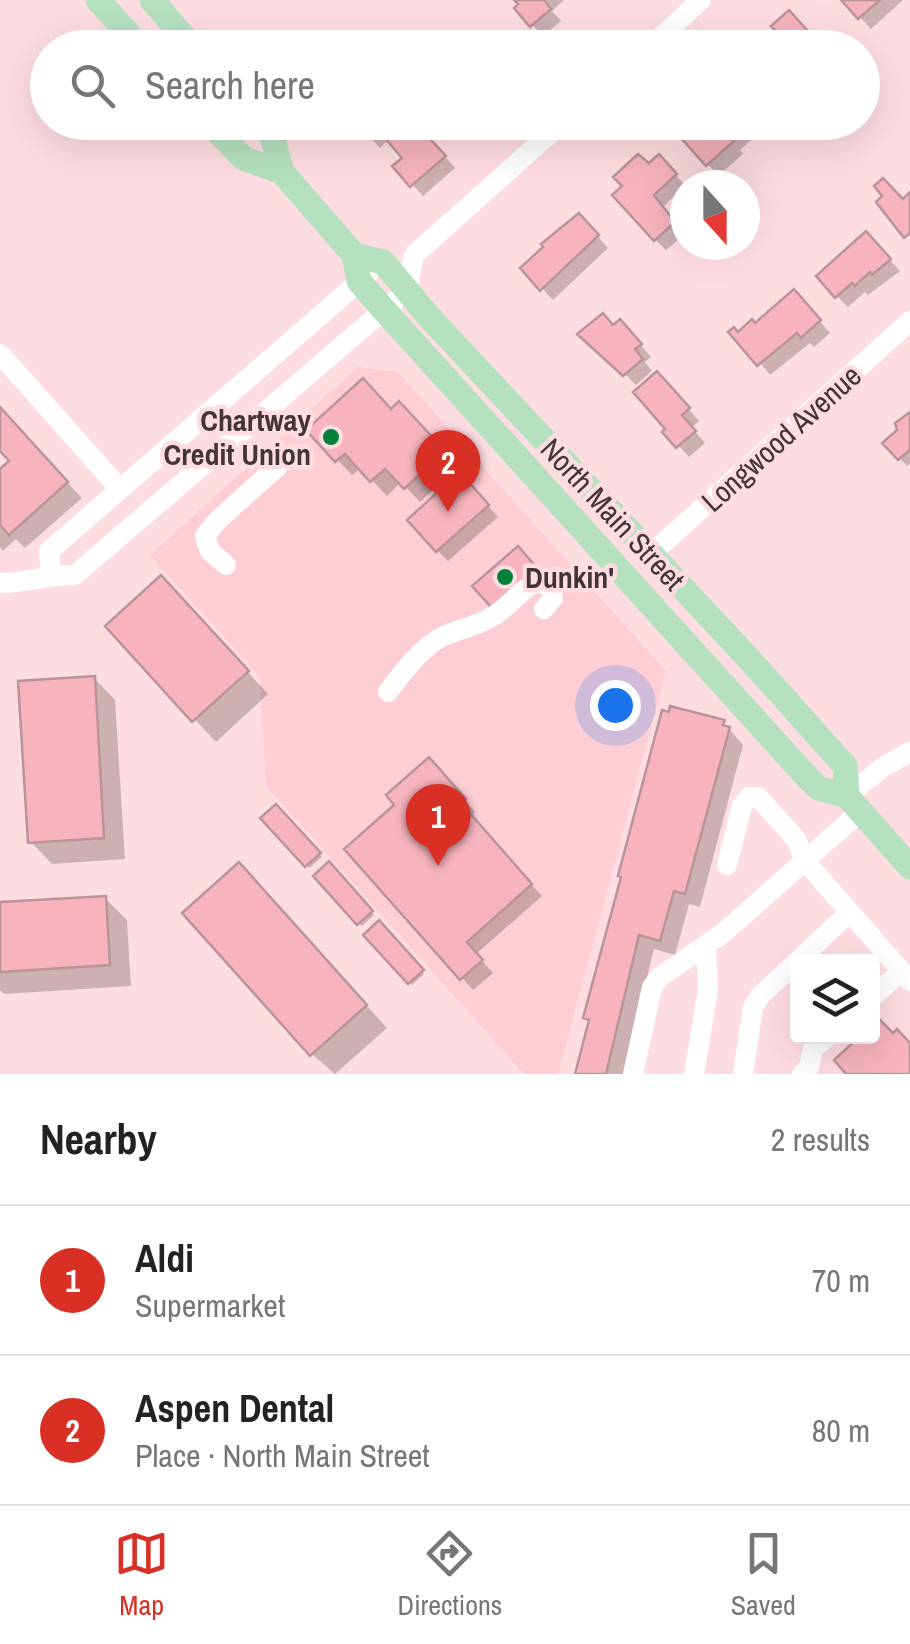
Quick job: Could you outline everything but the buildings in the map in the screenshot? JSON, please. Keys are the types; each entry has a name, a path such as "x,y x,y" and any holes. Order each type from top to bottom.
{"main road":[{"path":"98,0 124,30"},
{"path":"152,0 178,30"},
{"name":"North Main Street","path":"226,140 243,158 282,172"},
{"name":"North Main Street","path":"273,140 282,172 384,310 806,776 818,788 854,804 910,867"},
{"path":"356,268 383,262"},
{"name":"North Main Street","path":"383,262 844,766 854,804"}],"street":[{"path":"668,30 701,0"},
{"path":"0,583 32,581 51,574 75,575 407,290 414,255 543,140"},
{"path":"383,262 410,262"},
{"path":"51,574 49,551 356,268"},
{"name":"Longwood Avenue","path":"651,554 910,321"},
{"path":"0,354 120,489"},
{"path":"226,565 210,551 205,536 278,466"},
{"path":"388,692 440,637 497,614 529,585 539,581 550,588 553,598 544,609"},
{"path":"633,1074 652,987 660,977 706,947 805,861 882,767 910,752"},
{"path":"727,864 742,806 749,797 758,797 796,839 805,861 906,976 880,992"},
{"path":"743,1074 753,1007 761,994 850,912"},
{"path":"694,1074 708,988 706,947"},
{"path":"802,1074 819,1044"}],"shaded area":[{"path":"358,367 398,372 666,671 558,1074 524,1074 266,786 260,677 150,555"}],"place":[{"name":"Chartway Credit Union","path":"331,437"},
{"name":"Aspen Dental","path":"448,512"},
{"name":"Dunkin'","path":"505,577"},
{"name":"Aldi","path":"438,866"}]}
